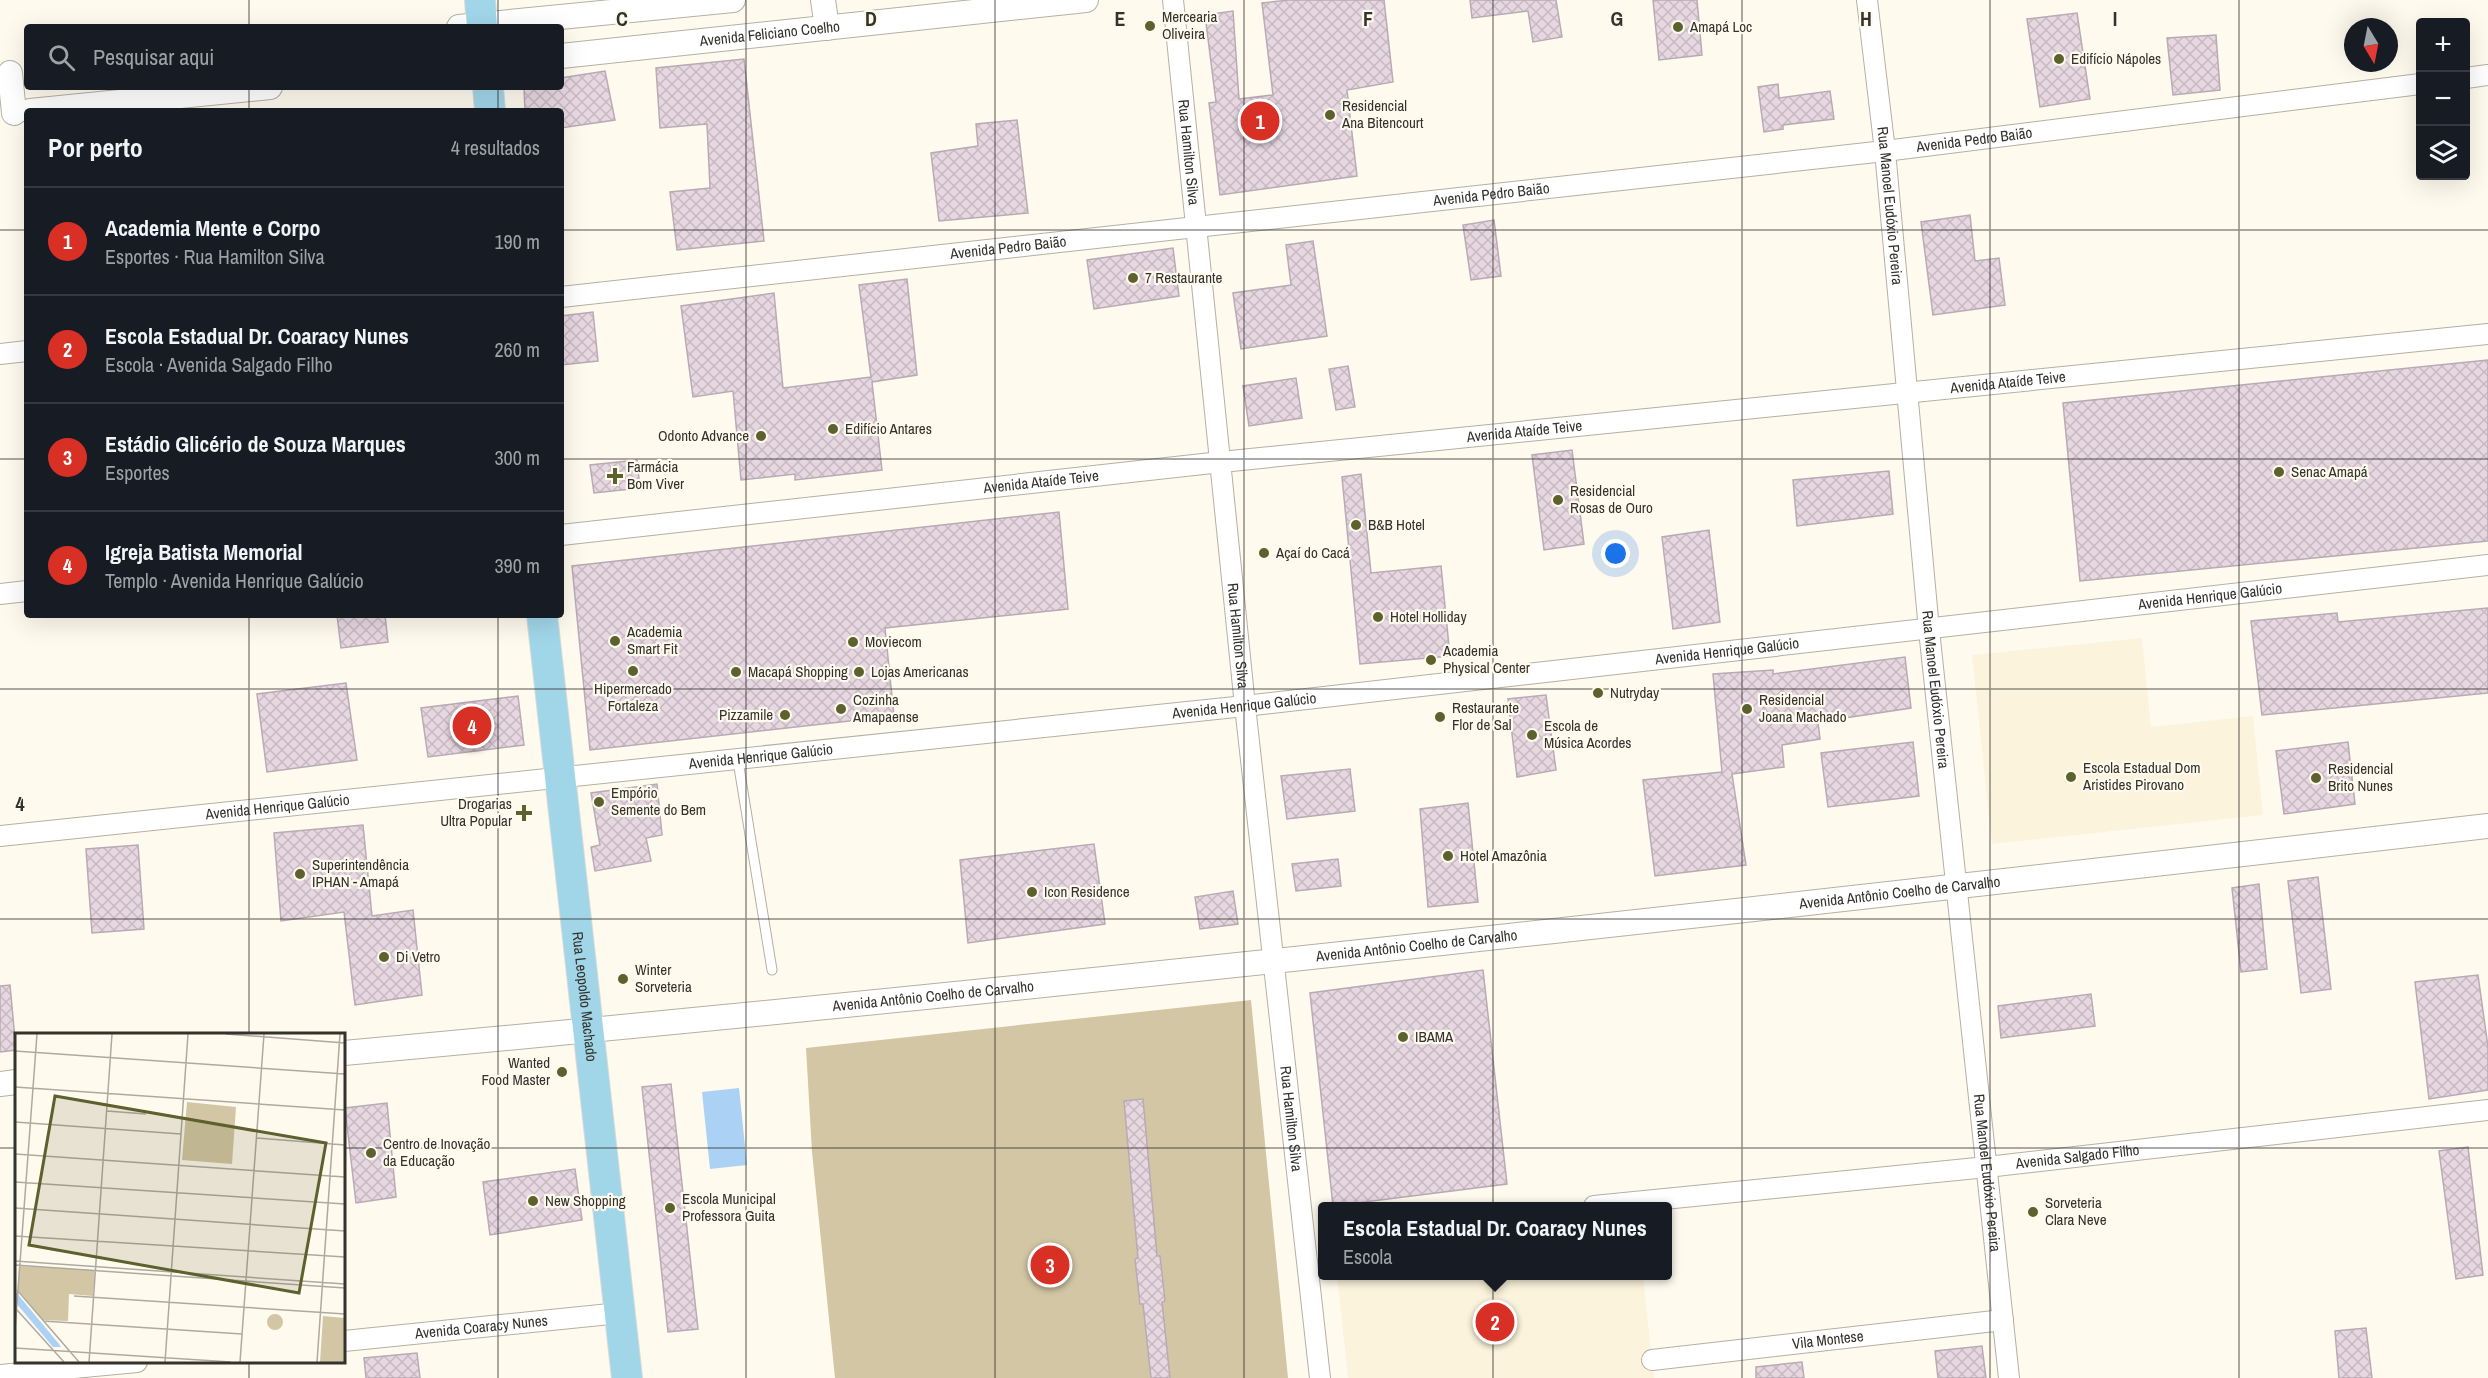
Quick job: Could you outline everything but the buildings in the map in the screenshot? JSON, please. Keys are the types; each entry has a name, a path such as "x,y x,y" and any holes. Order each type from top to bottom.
{"main road":[{"path":"488,90 490,108"},
{"name":"Rua Leopoldo Machado","path":"542,618 627,1378"}],"street":[{"path":"476,20 733,0"},
{"path":"823,0 826,28"},
{"name":"Avenida Feliciano Coelho","path":"564,56 1086,0"},
{"name":"Rua Hamilton Silva","path":"1173,0 1245,706 1275,960 1314,1235 1320,1378"},
{"name":"Rua Manoel Eudóxio Pereira","path":"1867,0 1885,151 1929,630 2009,1378"},
{"path":"12,72 18,112"},
{"path":"2470,77 2488,75"},
{"name":"Avenida Pedro Baião","path":"564,297 1197,225 1885,151 2416,85"},
{"path":"58,108 240,90"},
{"name":"Avenida Ataíde Teive","path":"564,535 1221,462 1907,395 2488,334"},
{"path":"0,354 24,351"},
{"name":"Avenida Henrique Galúcio","path":"0,836 560,780 1245,706 2488,565"},
{"path":"0,594 24,591"},
{"name":"Avenida Antônio Coelho de Carvalho","path":"345,1053 588,1031 1275,960 2488,826"},
{"path":"0,1083 15,1082"},
{"name":"Avenida Salgado Filho","path":"1634,1202 1987,1167 2488,1110"},
{"name":"Avenida Coaracy Nunes","path":"345,1341 620,1313"},
{"name":"Vila Montese","path":"1652,1360 2003,1320"},
{"path":"0,1375 126,1363"}],"lane":[{"path":"738,761 772,970"}],"shaded area":[{"name":"Escola Estadual Dom Aristides Pirovano","path":"2142,638 2151,727 2253,716 2263,815 1992,844 1972,655"},
{"path":"1251,1000 1288,1378 835,1378 812,1152 806,1048"},
{"path":"1337,1280 1643,1280 1654,1378 1348,1378"}],"water":[{"path":"739,1088 747,1165 710,1169 702,1092"}],"place":[{"name":"Mercearia Oliveira","path":"1150,26"},
{"name":"Amapá Loc","path":"1678,27"},
{"name":"Edifício Nápoles","path":"2059,59"},
{"name":"Residencial Ana Bitencourt","path":"1330,115"},
{"name":"Academia Mente e Corpo","path":"1260,121"},
{"name":"7 Restaurante","path":"1133,278"},
{"name":"Edifício Antares","path":"833,429"},
{"name":"Odonto Advance","path":"761,436"},
{"name":"Senac Amapá","path":"2279,472"},
{"name":"Farmácia Bom Viver","path":"615,476"},
{"name":"Residencial Rosas de Ouro","path":"1558,500"},
{"name":"B&B Hotel","path":"1356,525"},
{"name":"Açaí do Cacá","path":"1264,553"},
{"name":"Hotel Holliday","path":"1378,617"},
{"name":"Academia Smart Fit","path":"615,641"},
{"name":"Moviecom","path":"853,642"},
{"name":"Academia Physical Center","path":"1431,660"},
{"name":"Hipermercado Fortaleza","path":"633,671"},
{"name":"Macapá Shopping","path":"736,672"},
{"name":"Lojas Americanas","path":"859,672"},
{"name":"Nutryday","path":"1598,693"},
{"name":"Cozinha Amapaense","path":"841,709"},
{"name":"Residencial Joana Machado","path":"1747,709"},
{"name":"Pizzamile","path":"785,715"},
{"name":"Restaurante Flor de Sal","path":"1440,717"},
{"name":"Igreja Batista Memorial","path":"472,726"},
{"name":"Escola de Música Acordes","path":"1532,735"},
{"name":"Escola Estadual Dom Aristides Pirovano","path":"2071,777"},
{"name":"Residencial Brito Nunes","path":"2316,778"},
{"name":"Empório Semente do Bem","path":"599,802"},
{"name":"Drogarias Ultra Popular","path":"524,813"},
{"name":"Hotel Amazônia","path":"1448,856"},
{"name":"Superintendência IPHAN - Amapá","path":"300,874"},
{"name":"Icon Residence","path":"1032,892"},
{"name":"Di Vetro","path":"384,957"},
{"name":"Winter Sorveteria","path":"623,979"},
{"name":"IBAMA","path":"1403,1037"},
{"name":"Wanted Food Master","path":"562,1072"},
{"name":"Centro de Inovação da Educação","path":"371,1153"},
{"name":"New Shopping","path":"533,1201"},
{"name":"Escola Municipal Professora Guita","path":"670,1208"},
{"name":"Sorveteria Clara Neve","path":"2033,1212"},
{"name":"Estádio Glicério de Souza Marques","path":"1050,1265"},
{"name":"Escola Estadual Dr. Coaracy Nunes","path":"1495,1322"}]}
